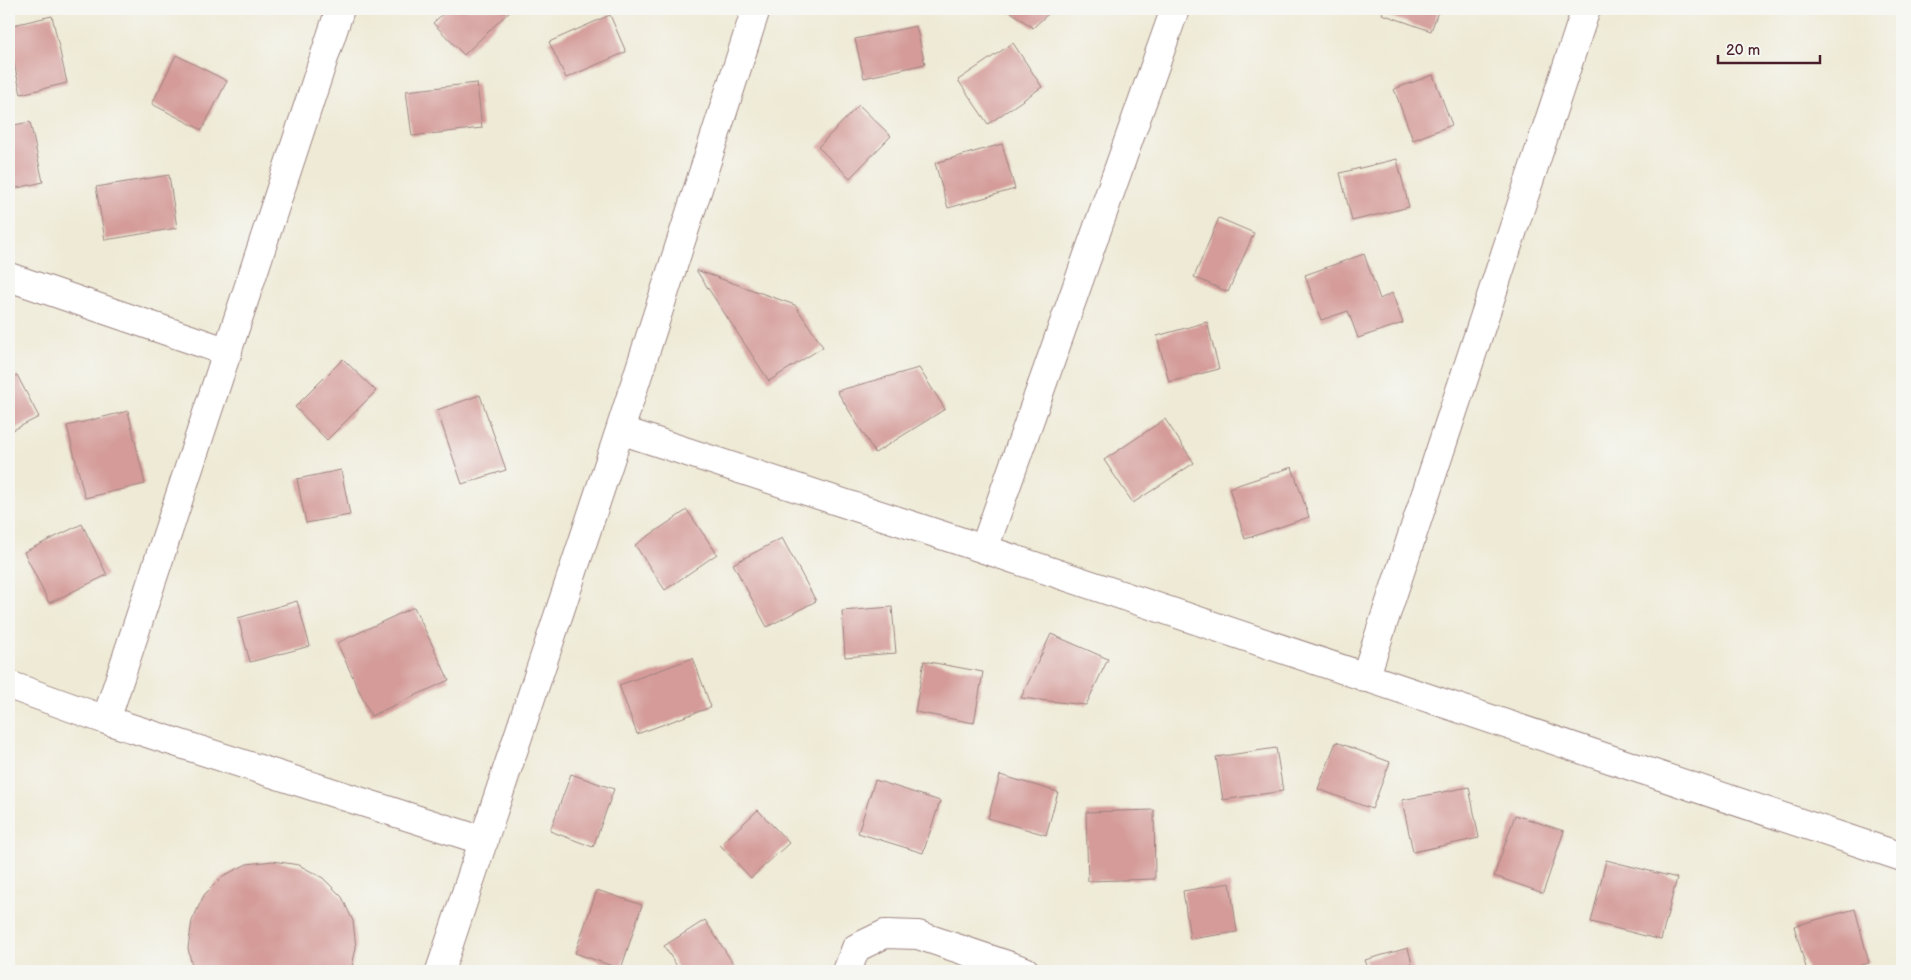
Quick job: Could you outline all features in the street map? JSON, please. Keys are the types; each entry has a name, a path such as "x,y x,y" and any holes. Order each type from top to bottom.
{"street":[{"path":"106,720 340,9"},
{"path":"440,971 620,430 756,9"},
{"path":"984,549 1174,9"},
{"path":"1366,678 1586,9"},
{"path":"9,277 228,352"},
{"path":"620,430 984,549 1902,856"},
{"path":"9,685 106,720 484,841"},
{"path":"847,971 856,948 885,934 918,935 1025,971"}],"building":[{"path":"448,9 512,9 464,55 433,23"},
{"path":"1007,9 1053,9 1033,28"},
{"path":"1384,9 1439,9 1431,31 1382,14"},
{"path":"610,15 626,52 566,78 549,42"},
{"path":"52,16 67,83 21,94 9,42 9,26"},
{"path":"916,26 925,64 864,78 855,39"},
{"path":"1013,43 1042,87 988,124 958,80"},
{"path":"176,55 227,81 202,130 152,104"},
{"path":"1433,75 1452,125 1413,140 1394,89"},
{"path":"477,83 482,128 412,136 406,91"},
{"path":"859,105 891,136 850,178 818,147"},
{"path":"30,122 43,182 9,190 9,126"},
{"path":"1002,144 1015,189 948,208 935,163"},
{"path":"1397,159 1409,207 1352,221 1340,173"},
{"path":"169,175 177,228 105,240 96,187"},
{"path":"1219,218 1254,233 1228,292 1194,277"},
{"path":"1364,254 1380,299 1392,293 1403,323 1358,338 1348,311 1321,320 1305,275"},
{"path":"696,270 795,305 823,347 769,381"},
{"path":"1207,322 1219,369 1169,382 1157,336"},
{"path":"343,359 376,391 327,440 295,407"},
{"path":"919,368 945,409 875,453 837,391"},
{"path":"17,375 39,417 9,432 9,379"},
{"path":"480,395 506,470 462,484 437,410"},
{"path":"128,411 145,484 85,498 67,426"},
{"path":"1165,419 1194,463 1133,503 1104,460"},
{"path":"1292,467 1309,517 1245,539 1229,488"},
{"path":"341,470 350,515 306,523 297,479"},
{"path":"687,510 717,554 665,590 635,545"},
{"path":"82,524 107,575 49,603 24,552"},
{"path":"782,538 816,601 767,627 733,564"},
{"path":"297,601 310,646 250,662 238,618"},
{"path":"414,607 449,680 371,716 337,643"},
{"path":"892,607 896,653 845,657 842,611"},
{"path":"1051,634 1108,659 1086,705 1021,698"},
{"path":"693,658 711,707 637,734 619,685"},
{"path":"924,661 983,672 974,723 915,712"},
{"path":"1336,742 1390,762 1372,809 1318,789"},
{"path":"1276,748 1283,791 1223,800 1216,757"},
{"path":"571,774 614,789 593,847 550,831"},
{"path":"1000,775 1058,792 1046,835 988,818"},
{"path":"875,780 940,801 923,853 858,833"},
{"path":"1469,787 1479,838 1413,852 1402,800"},
{"path":"758,810 789,843 751,878 720,845"},
{"path":"1154,810 1155,879 1088,881 1086,812"},
{"path":"1515,815 1564,831 1543,893 1494,876"},
{"path":"1606,860 1677,878 1661,940 1591,922"},
{"path":"273,861 299,865 323,878 342,897 353,921 356,948 351,971 193,971 188,948 192,921 204,895 223,876 247,864"},
{"path":"1230,883 1237,932 1190,939 1183,891"},
{"path":"597,890 642,905 621,969 575,953"},
{"path":"1855,909 1869,963 1838,971 1807,971 1794,926"},
{"path":"705,920 738,971 680,971 664,946"},
{"path":"1408,948 1414,971 1369,971 1365,960"}]}
